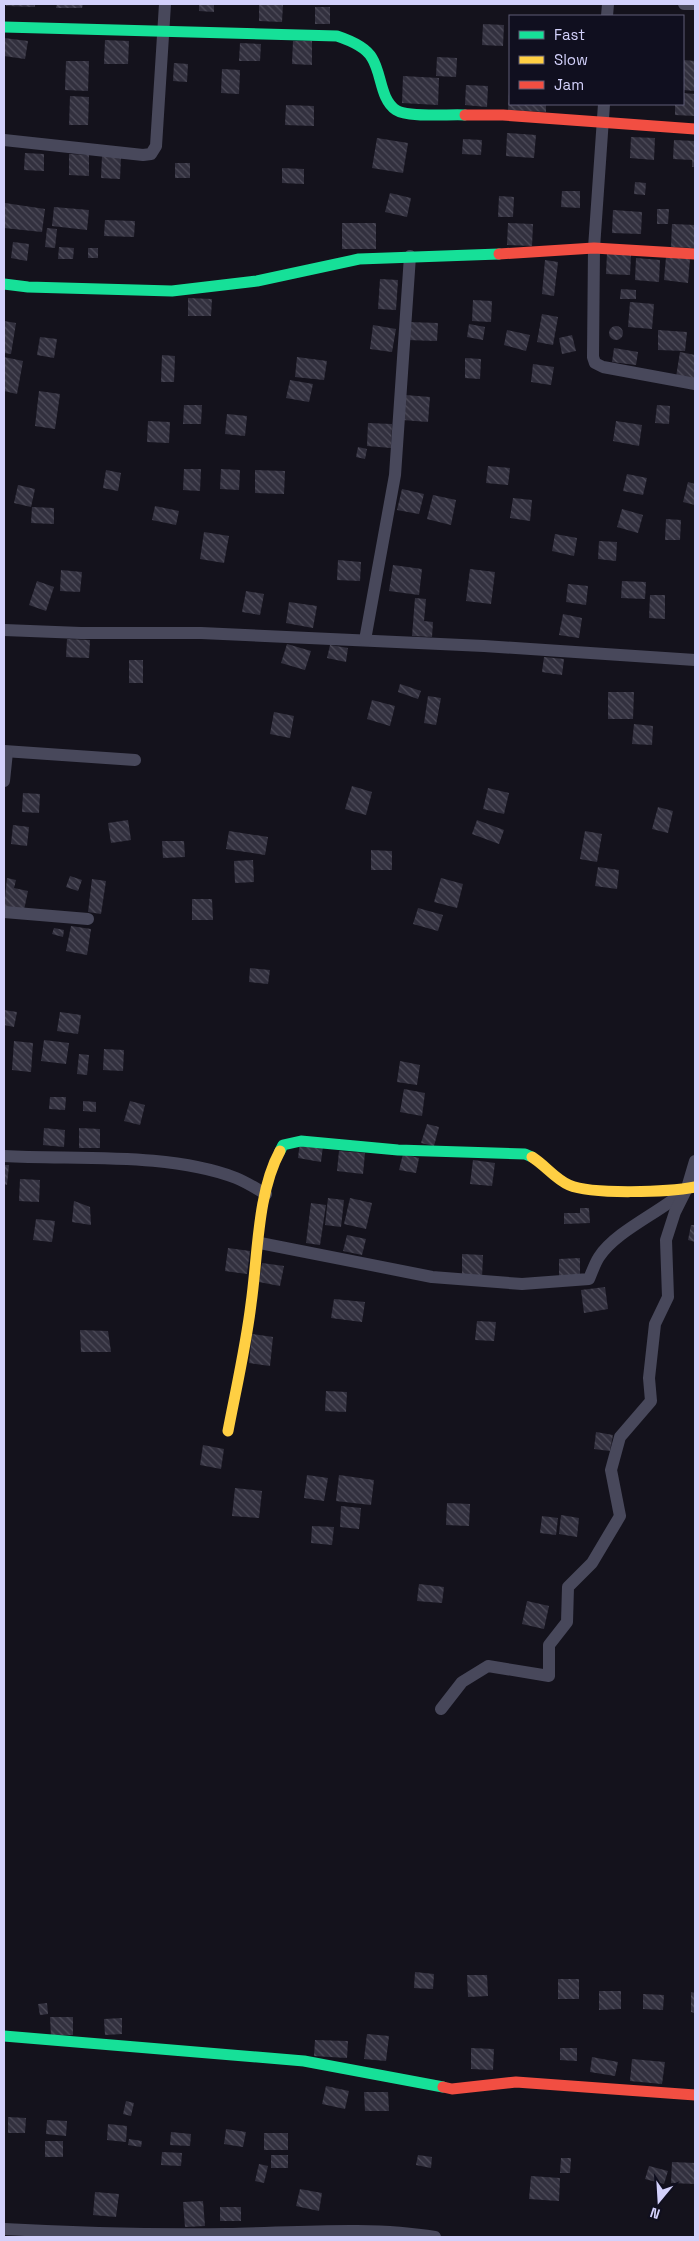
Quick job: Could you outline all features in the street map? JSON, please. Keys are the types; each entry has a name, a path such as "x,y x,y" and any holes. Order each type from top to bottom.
{"street":[{"path":"4,140 143,155 151,154 156,146 165,4"},
{"path":"684,4 695,4"},
{"path":"4,27 337,36 353,42 372,57 388,102 397,111 414,114 503,115 695,129"},
{"path":"604,105 594,248 592,357 595,363 603,367 695,384"},
{"path":"4,284 28,288 172,292 257,281 359,259 410,256 531,254 594,248 695,254"},
{"path":"365,640 394,475 410,256"},
{"path":"4,630 81,633 201,633 365,640 634,654 695,660"},
{"path":"4,781 5,751 135,760"},
{"path":"4,912 88,919"},
{"path":"228,1431 251,1307 266,1194 276,1155 283,1145 301,1141 398,1150 525,1154 542,1163 566,1184 583,1190 691,1188"},
{"path":"4,1156 116,1158 164,1163 236,1178 266,1194"},
{"path":"441,1709 462,1682 488,1666 549,1676 550,1645 567,1622 568,1587 592,1563 620,1516 612,1470 620,1437 651,1401 649,1378 655,1324 668,1297 666,1240 675,1212 691,1188 695,1161"},
{"path":"260,1243 432,1277 522,1284 589,1278 599,1256 618,1238 691,1188"},
{"path":"4,2036 304,2061 452,2089 516,2082 695,2095"},
{"path":"4,2229 142,2236 362,2232 414,2234 435,2237"}],"building":[{"path":"6,4 35,4 35,7 6,6"},
{"path":"57,4 83,4 82,8 56,8"},
{"path":"199,4 214,4 214,12 199,11"},
{"path":"259,4 283,4 282,22 259,21"},
{"path":"315,7 330,7 330,24 315,24"},
{"path":"483,24 504,25 503,46 482,45"},
{"path":"4,38 28,41 25,59 4,56"},
{"path":"105,40 129,41 128,64 104,64"},
{"path":"293,41 312,41 312,65 292,64"},
{"path":"240,43 261,44 260,61 239,61"},
{"path":"437,57 457,58 456,77 436,76"},
{"path":"684,60 695,61 695,91 684,90"},
{"path":"66,61 89,61 88,91 65,90"},
{"path":"174,63 188,64 187,82 173,81"},
{"path":"222,69 240,70 239,94 221,93"},
{"path":"403,76 439,78 438,105 402,103"},
{"path":"466,85 488,86 487,107 465,105"},
{"path":"509,92 509,105 546,105 546,112 508,110"},
{"path":"684,93 695,94 695,116 675,115 675,105 684,105"},
{"path":"70,96 89,97 88,125 69,125"},
{"path":"286,105 314,106 314,126 285,125"},
{"path":"507,133 536,135 534,158 506,156"},
{"path":"631,137 655,138 654,160 630,158"},
{"path":"377,138 408,143 403,173 372,168"},
{"path":"463,139 482,140 481,155 462,154"},
{"path":"674,140 695,141 695,167 692,167 692,160 673,159"},
{"path":"25,153 44,154 44,171 24,170"},
{"path":"69,154 89,155 89,176 69,175"},
{"path":"102,156 121,156 120,179 101,178"},
{"path":"175,163 190,163 190,178 175,178"},
{"path":"282,168 304,169 304,184 282,183"},
{"path":"635,182 646,183 645,195 634,194"},
{"path":"562,191 580,191 580,208 561,207"},
{"path":"390,193 411,198 407,217 385,212"},
{"path":"499,196 514,197 513,217 498,217"},
{"path":"5,203 45,209 42,232 4,228"},
{"path":"54,207 89,210 87,230 52,226"},
{"path":"657,209 669,209 668,224 657,224"},
{"path":"613,210 642,212 641,234 612,233"},
{"path":"105,220 135,221 134,237 104,236"},
{"path":"342,223 376,223 376,249 342,249"},
{"path":"508,223 533,224 532,246 507,245"},
{"path":"672,224 695,225 694,248 671,247"},
{"path":"47,228 57,229 55,248 45,247"},
{"path":"13,242 29,244 27,261 11,258"},
{"path":"59,247 74,248 73,259 58,259"},
{"path":"88,248 98,248 98,258 88,258"},
{"path":"607,253 631,255 630,275 606,274"},
{"path":"666,257 690,259 688,283 664,280"},
{"path":"636,258 660,260 659,282 635,280"},
{"path":"545,260 558,262 554,296 542,294"},
{"path":"380,279 398,280 396,310 378,309"},
{"path":"621,289 636,290 636,299 620,299"},
{"path":"188,298 212,299 211,316 188,316"},
{"path":"473,300 492,301 491,322 472,321"},
{"path":"630,302 654,304 652,329 628,327"},
{"path":"542,314 558,317 553,345 537,342"},
{"path":"4,321 16,323 11,354 4,353"},
{"path":"408,322 438,323 437,341 407,340"},
{"path":"469,324 485,327 483,340 467,337"},
{"path":"373,325 396,329 392,352 370,349"},
{"path":"613,326 619,326 623,333 619,340 613,340 609,336 609,330"},
{"path":"507,330 530,335 526,351 504,345"},
{"path":"658,330 687,332 685,351 658,350"},
{"path":"572,335 576,351 562,354 559,338"},
{"path":"40,337 57,339 54,358 37,355"},
{"path":"614,348 638,352 636,365 612,362"},
{"path":"680,352 695,355 695,380 676,377"},
{"path":"162,355 175,356 174,382 161,382"},
{"path":"4,357 23,361 17,394 4,391"},
{"path":"297,357 327,361 324,380 295,377"},
{"path":"465,358 481,359 480,379 465,378"},
{"path":"533,364 554,367 551,385 531,382"},
{"path":"290,380 313,384 309,402 286,398"},
{"path":"39,391 60,394 55,429 35,426"},
{"path":"405,395 430,397 428,422 403,420"},
{"path":"184,405 202,405 201,424 183,424"},
{"path":"657,405 670,406 669,424 655,423"},
{"path":"227,414 247,416 245,436 225,434"},
{"path":"148,421 170,422 169,443 147,442"},
{"path":"616,421 642,425 639,446 613,441"},
{"path":"368,423 392,424 391,448 367,446"},
{"path":"358,447 367,449 365,459 356,457"},
{"path":"488,466 510,468 508,485 486,483"},
{"path":"184,469 201,469 200,491 183,490"},
{"path":"221,469 240,470 239,490 220,489"},
{"path":"106,470 121,473 118,491 103,488"},
{"path":"255,470 285,471 284,494 255,493"},
{"path":"627,474 647,478 643,495 623,491"},
{"path":"688,482 695,484 695,505 683,502"},
{"path":"18,485 35,489 31,507 14,503"},
{"path":"402,489 424,494 419,514 397,510"},
{"path":"433,495 456,500 451,525 427,519"},
{"path":"513,498 532,500 530,521 510,518"},
{"path":"155,506 179,511 176,525 152,520"},
{"path":"32,507 54,508 54,524 31,523"},
{"path":"622,509 643,515 638,533 617,527"},
{"path":"666,519 681,520 680,540 665,540"},
{"path":"204,532 229,536 224,563 200,559"},
{"path":"555,534 577,538 574,556 552,551"},
{"path":"599,541 617,542 616,561 598,559"},
{"path":"338,560 361,562 360,581 337,580"},
{"path":"393,565 422,569 419,595 389,591"},
{"path":"470,569 495,572 491,604 466,601"},
{"path":"61,570 82,572 80,592 60,591"},
{"path":"37,581 54,587 46,611 29,605"},
{"path":"622,581 646,582 645,599 621,598"},
{"path":"568,584 588,586 586,605 566,602"},
{"path":"246,591 264,594 260,615 242,612"},
{"path":"650,595 665,595 665,619 649,618"},
{"path":"415,598 426,599 424,621 433,622 432,637 412,636"},
{"path":"289,602 317,606 313,628 286,623"},
{"path":"563,614 582,618 579,638 559,635"},
{"path":"67,639 90,640 89,658 66,657"},
{"path":"287,644 311,651 305,670 281,663"},
{"path":"330,645 348,648 346,662 327,658"},
{"path":"544,657 564,659 562,675 542,672"},
{"path":"129,660 143,660 143,683 129,683"},
{"path":"400,684 421,691 418,699 398,692"},
{"path":"608,692 634,692 633,719 608,719"},
{"path":"428,696 441,698 436,725 424,723"},
{"path":"372,700 395,706 390,726 367,719"},
{"path":"274,712 294,716 290,738 270,734"},
{"path":"634,724 653,726 652,745 632,744"},
{"path":"352,786 372,792 366,815 345,809"},
{"path":"488,788 509,793 504,814 483,809"},
{"path":"23,793 40,794 39,813 22,812"},
{"path":"658,807 673,811 668,833 652,829"},
{"path":"128,820 131,840 111,843 108,823"},
{"path":"477,820 504,830 499,844 472,834"},
{"path":"13,825 29,827 27,846 11,844"},
{"path":"229,831 268,837 265,855 226,849"},
{"path":"585,831 602,834 597,862 580,859"},
{"path":"162,841 184,841 185,857 163,858"},
{"path":"371,850 392,851 392,870 371,870"},
{"path":"253,860 254,882 235,883 234,861"},
{"path":"598,867 619,870 617,889 595,886"},
{"path":"70,876 82,880 78,891 66,887"},
{"path":"7,878 16,880 14,888 28,891 24,910 4,907"},
{"path":"441,878 463,884 457,908 434,902"},
{"path":"92,879 106,881 101,914 88,912"},
{"path":"192,899 212,899 213,920 192,920"},
{"path":"418,908 443,915 438,931 413,924"},
{"path":"71,926 91,929 87,955 66,951"},
{"path":"54,928 64,930 63,937 52,934"},
{"path":"250,968 270,970 268,984 249,982"},
{"path":"4,1010 17,1012 14,1027 4,1025"},
{"path":"60,1012 81,1015 78,1034 57,1031"},
{"path":"44,1040 69,1043 66,1064 41,1061"},
{"path":"14,1041 33,1043 31,1072 12,1070"},
{"path":"104,1049 124,1050 123,1071 103,1070"},
{"path":"79,1054 89,1055 87,1075 77,1074"},
{"path":"400,1061 420,1065 417,1085 397,1082"},
{"path":"404,1089 425,1093 422,1116 400,1112"},
{"path":"50,1097 66,1097 65,1110 49,1109"},
{"path":"83,1101 96,1102 96,1112 83,1111"},
{"path":"130,1101 145,1105 140,1125 124,1121"},
{"path":"427,1124 439,1127 434,1146 421,1143"},
{"path":"44,1128 65,1130 64,1147 43,1145"},
{"path":"79,1128 100,1129 100,1148 79,1148"},
{"path":"300,1142 323,1146 321,1162 298,1158"},
{"path":"339,1151 365,1153 363,1174 337,1171"},
{"path":"403,1154 419,1158 416,1173 399,1170"},
{"path":"473,1160 495,1163 492,1186 470,1184"},
{"path":"4,1165 9,1165 7,1185 4,1184"},
{"path":"20,1179 40,1180 39,1202 19,1201"},
{"path":"328,1198 344,1200 341,1227 325,1225"},
{"path":"350,1198 372,1203 366,1229 344,1224"},
{"path":"74,1201 90,1207 91,1225 72,1222"},
{"path":"311,1203 326,1205 320,1245 306,1243"},
{"path":"580,1208 589,1208 590,1223 564,1224 564,1213 580,1213"},
{"path":"36,1219 55,1221 52,1242 33,1240"},
{"path":"691,1225 695,1225 695,1242 688,1240"},
{"path":"347,1235 366,1239 362,1255 343,1251"},
{"path":"228,1248 250,1251 247,1274 225,1271"},
{"path":"462,1254 483,1255 482,1278 462,1277"},
{"path":"580,1258 580,1277 559,1277 559,1259"},
{"path":"262,1263 284,1266 280,1286 259,1282"},
{"path":"605,1287 608,1309 584,1313 581,1290"},
{"path":"334,1299 365,1302 362,1322 331,1318"},
{"path":"477,1321 496,1322 494,1341 475,1340"},
{"path":"80,1330 108,1331 111,1352 81,1352"},
{"path":"252,1334 273,1337 270,1366 249,1363"},
{"path":"326,1391 347,1392 346,1412 325,1411"},
{"path":"596,1432 613,1435 610,1451 594,1449"},
{"path":"203,1445 224,1449 221,1469 200,1465"},
{"path":"307,1475 328,1478 324,1501 304,1498"},
{"path":"339,1475 374,1480 371,1505 336,1501"},
{"path":"235,1488 262,1491 259,1518 232,1516"},
{"path":"447,1503 470,1504 469,1526 446,1525"},
{"path":"341,1506 361,1508 359,1529 340,1527"},
{"path":"561,1515 579,1518 577,1537 559,1534"},
{"path":"542,1516 558,1518 556,1535 540,1533"},
{"path":"312,1526 334,1527 332,1545 311,1543"},
{"path":"419,1584 444,1587 442,1603 417,1601"},
{"path":"527,1601 549,1606 544,1629 522,1624"},
{"path":"415,1972 434,1974 433,1989 414,1988"},
{"path":"467,1975 487,1975 488,1996 468,1997"},
{"path":"558,1979 579,1979 579,1999 558,1999"},
{"path":"599,1991 621,1991 621,2009 599,2010"},
{"path":"691,1992 695,1993 695,2013 691,2012"},
{"path":"643,1994 664,1995 663,2010 643,2009"},
{"path":"47,2003 48,2014 40,2015 38,2004"},
{"path":"50,2017 73,2017 73,2035 51,2036"},
{"path":"122,2018 122,2034 105,2035 104,2019"},
{"path":"367,2034 389,2036 386,2061 364,2059"},
{"path":"315,2040 348,2041 347,2058 314,2056"},
{"path":"471,2048 494,2049 493,2070 471,2069"},
{"path":"560,2048 577,2048 577,2061 560,2060"},
{"path":"592,2057 618,2062 615,2076 590,2072"},
{"path":"632,2059 665,2062 662,2084 630,2081"},
{"path":"326,2086 349,2091 345,2109 322,2104"},
{"path":"364,2092 388,2092 389,2111 365,2111"},
{"path":"126,2101 134,2103 131,2116 123,2114"},
{"path":"8,2117 26,2118 25,2133 8,2133"},
{"path":"47,2120 67,2121 66,2136 46,2134"},
{"path":"108,2124 127,2126 126,2142 107,2140"},
{"path":"226,2129 246,2132 243,2147 224,2144"},
{"path":"171,2132 191,2134 190,2146 170,2145"},
{"path":"264,2133 288,2133 288,2150 264,2150"},
{"path":"129,2139 142,2141 141,2147 128,2145"},
{"path":"45,2141 63,2141 63,2157 45,2157"},
{"path":"162,2152 182,2153 181,2166 161,2165"},
{"path":"271,2155 288,2155 288,2168 271,2168"},
{"path":"418,2155 432,2157 431,2168 416,2165"},
{"path":"561,2158 571,2158 570,2173 560,2173"},
{"path":"672,2162 695,2163 695,2184 671,2183"},
{"path":"259,2164 268,2166 264,2183 255,2181"},
{"path":"649,2166 668,2171 664,2184 645,2179"},
{"path":"531,2176 560,2178 559,2201 529,2199"},
{"path":"300,2189 322,2193 319,2211 296,2206"},
{"path":"95,2192 119,2194 116,2217 93,2215"},
{"path":"203,2201 205,2226 185,2227 183,2202"},
{"path":"220,2207 241,2207 241,2221 220,2221"}],"traffic: fast":[{"path":"4,27 337,36 366,50 375,64 384,93 396,110 419,115 465,115"},
{"path":"4,284 28,287 172,291 257,281 359,259 499,254"},
{"path":"280,1151 283,1145 301,1141 398,1150 525,1154 532,1157"},
{"path":"4,2036 304,2061 443,2087"}],"traffic: slow":[{"path":"228,1431 249,1320 263,1205 272,1168 280,1151"},
{"path":"532,1157 564,1182 580,1188 631,1192 695,1187"}],"traffic: jam":[{"path":"465,115 503,115 695,129"},
{"path":"499,254 594,248 695,254"},
{"path":"443,2087 452,2089 516,2082 695,2095"}]}
